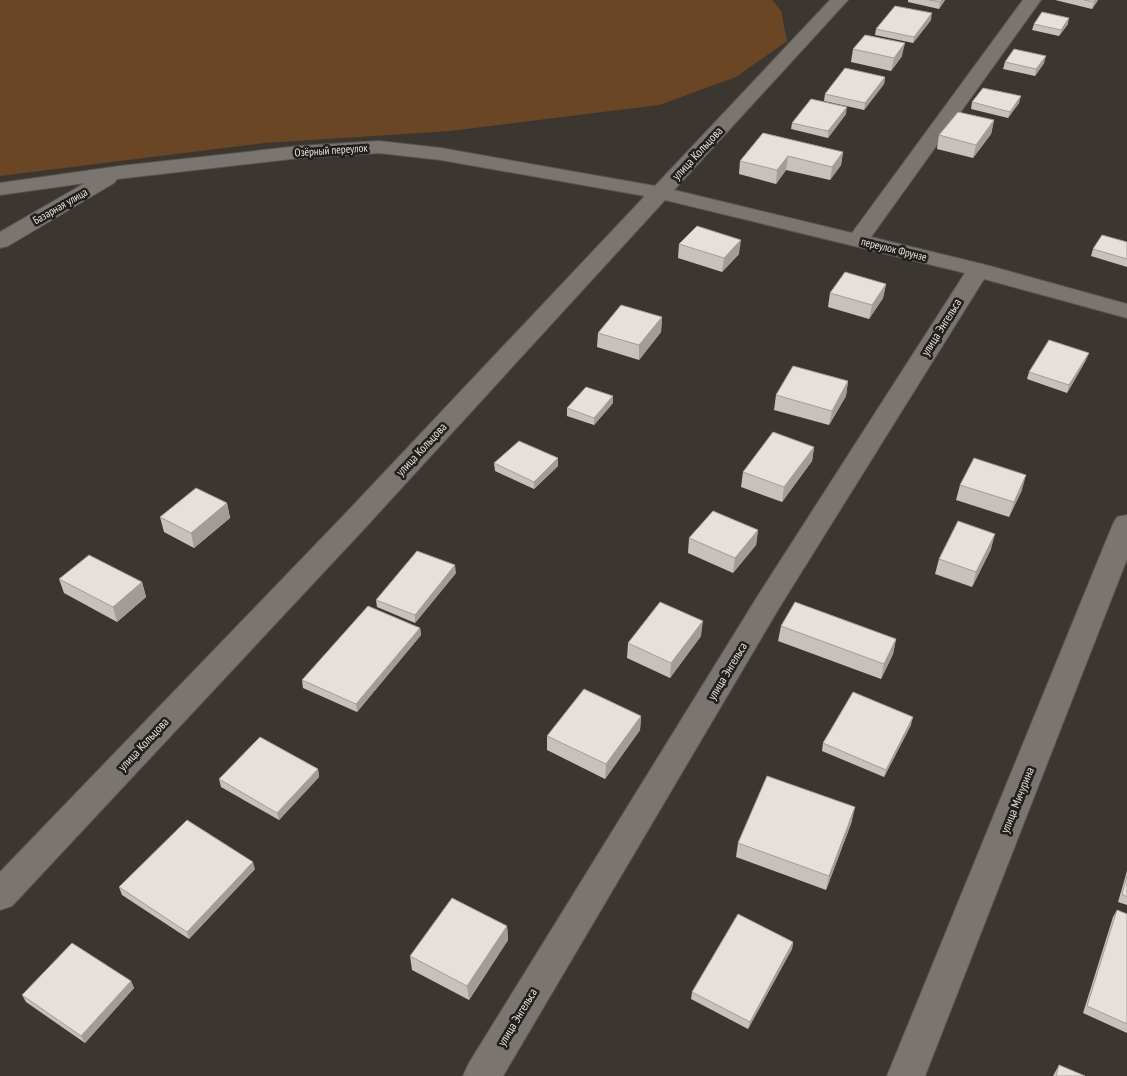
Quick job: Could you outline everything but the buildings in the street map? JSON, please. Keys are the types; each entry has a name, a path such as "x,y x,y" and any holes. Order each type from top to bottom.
{"street":[{"name":"улица Кольцова","path":"0,895 360,514 839,0"},
{"path":"858,240 1032,0"},
{"name":"Озёрный переулок","path":"0,189 120,172 300,152 379,147 441,154 660,193"},
{"name":"Базарная улица","path":"0,241 120,172"},
{"name":"переулок Фрунзе","path":"660,193 978,270 1127,311"},
{"name":"улица Энгельса","path":"482,1076 769,601 978,270"},
{"name":"улица Мичурина","path":"906,1076 1127,524"}],"shaded area":[{"path":"0,0 772,0 781,11 787,41 736,77 659,105 450,131 265,143 0,176"}]}
